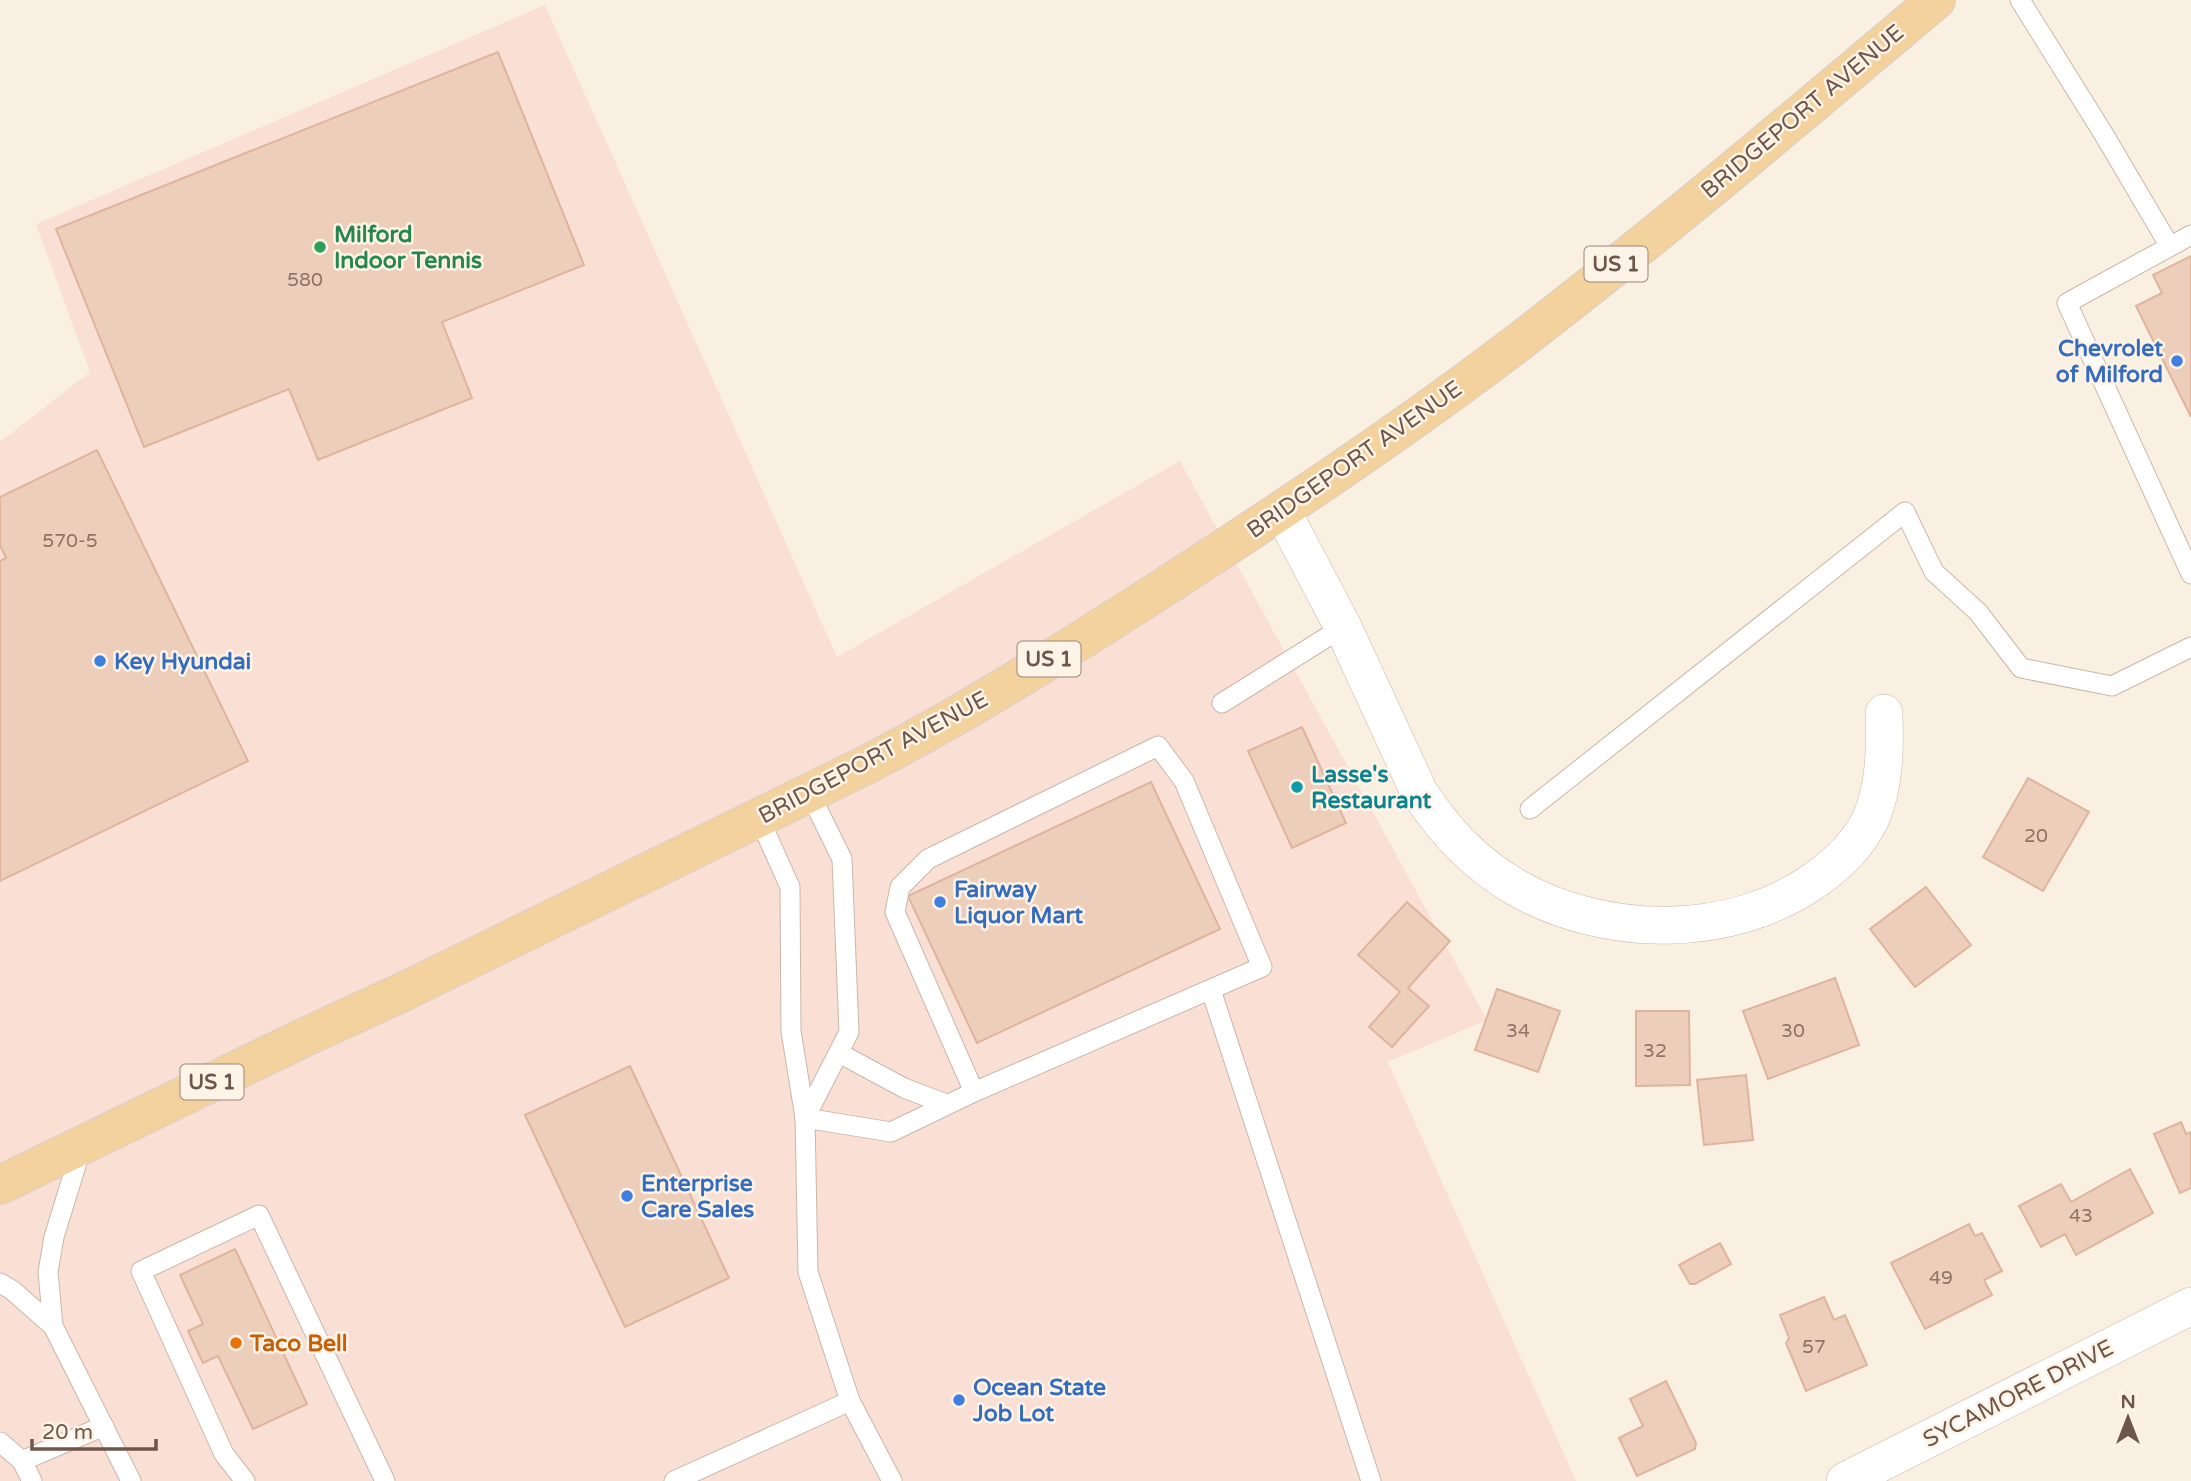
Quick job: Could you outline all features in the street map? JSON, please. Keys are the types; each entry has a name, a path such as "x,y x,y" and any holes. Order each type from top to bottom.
{"main road":[{"name":"BRIDGEPORT AVENUE","path":"0,1185 921,737 1102,626 1282,511 1380,444 1533,331 1936,0"}],"street":[{"path":"1282,511 1343,627 1419,792 1454,840 1498,875 1541,900 1575,912 1629,923 1669,926 1705,923 1748,914 1795,894 1838,864 1858,841 1871,817 1878,796 1884,746 1884,713"},
{"name":"SYCAMORE DRIVE","path":"1845,1481 1899,1470 2191,1306"}],"lane":[{"path":"2020,0 2169,245"},
{"path":"2191,235 2067,303 2191,574"},
{"path":"1530,809 1905,512 1934,572 1978,612 2021,668 2112,686 2191,647"},
{"path":"1222,703 1343,627"},
{"path":"805,1118 891,1132 946,1104 974,1092 1210,990 1262,967 1184,781 1158,746 928,859 900,887 894,912 974,1092"},
{"path":"805,1118 849,1032 842,859 808,792"},
{"path":"759,818 790,887 791,1031 805,1118 807,1272 850,1401 892,1481"},
{"path":"1210,990 1371,1481"},
{"path":"839,1053 904,1088 946,1104"},
{"path":"82,1145 54,1237 48,1272 53,1326 131,1481"},
{"path":"245,1481 224,1454 141,1271 259,1215 385,1481"},
{"path":"0,1283 53,1326"},
{"path":"674,1481 850,1401"},
{"path":"22,1461 104,1426"},
{"path":"0,1442 22,1461 32,1481"}],"shaded area":[{"path":"545,5 837,657 1180,461 1487,1020 1388,1062 1576,1481 0,1481 0,442 90,372 36,224"}],"building":[{"name":"Milford Indoor Tennis","path":"498,52 584,265 442,322 472,398 318,460 289,389 144,447 56,229"},
{"name":"Chevrolet of Milford","path":"2191,256 2191,417 2136,306 2162,293 2153,275"},
{"name":"Key Hyundai","path":"97,450 248,761 0,881 0,561 6,558 0,545 0,497"},
{"name":"Lasse's Restaurant","path":"1302,727 1346,823 1292,848 1248,751"},
{"path":"2028,778 2089,812 2043,891 1983,857"},
{"path":"1151,782 1220,929 977,1043 908,896"},
{"path":"1926,887 1971,945 1915,987 1870,929"},
{"path":"1407,902 1450,941 1408,988 1429,1006 1392,1047 1369,1027 1400,992 1358,955"},
{"path":"1835,978 1859,1045 1768,1079 1743,1011"},
{"path":"1497,989 1560,1011 1538,1072 1475,1050"},
{"path":"1636,1011 1689,1011 1690,1085 1636,1086"},
{"name":"Enterprise Care Sales","path":"630,1066 729,1278 625,1327 525,1115"},
{"path":"1746,1075 1753,1140 1704,1145 1697,1080"},
{"path":"2181,1122 2186,1134 2191,1132 2191,1188 2180,1193 2154,1134"},
{"path":"2130,1169 2153,1213 2076,1255 2065,1234 2041,1247 2019,1206 2061,1184 2071,1202"},
{"path":"1969,1224 1975,1236 1982,1233 2002,1271 1984,1280 1992,1295 1925,1329 1891,1263"},
{"path":"1720,1243 1731,1264 1695,1284 1690,1284 1679,1265"},
{"name":"Taco Bell","path":"235,1249 307,1404 253,1429 218,1356 203,1363 188,1331 203,1324 180,1275"},
{"path":"1824,1297 1834,1320 1845,1315 1867,1365 1806,1391 1786,1343 1789,1338 1780,1315"},
{"path":"1666,1381 1696,1443 1695,1449 1637,1476 1619,1438 1643,1426 1630,1399"}],"place":[{"name":"Milford Indoor Tennis","path":"320,247"},
{"name":"Chevrolet of Milford","path":"2177,361"},
{"name":"Key Hyundai","path":"100,661"},
{"name":"Lasse's Restaurant","path":"1297,787"},
{"name":"Fairway Liquor Mart","path":"940,902"},
{"name":"Enterprise Care Sales","path":"627,1196"},
{"name":"Taco Bell","path":"236,1343"},
{"name":"Ocean State Job Lot","path":"959,1400"}]}
